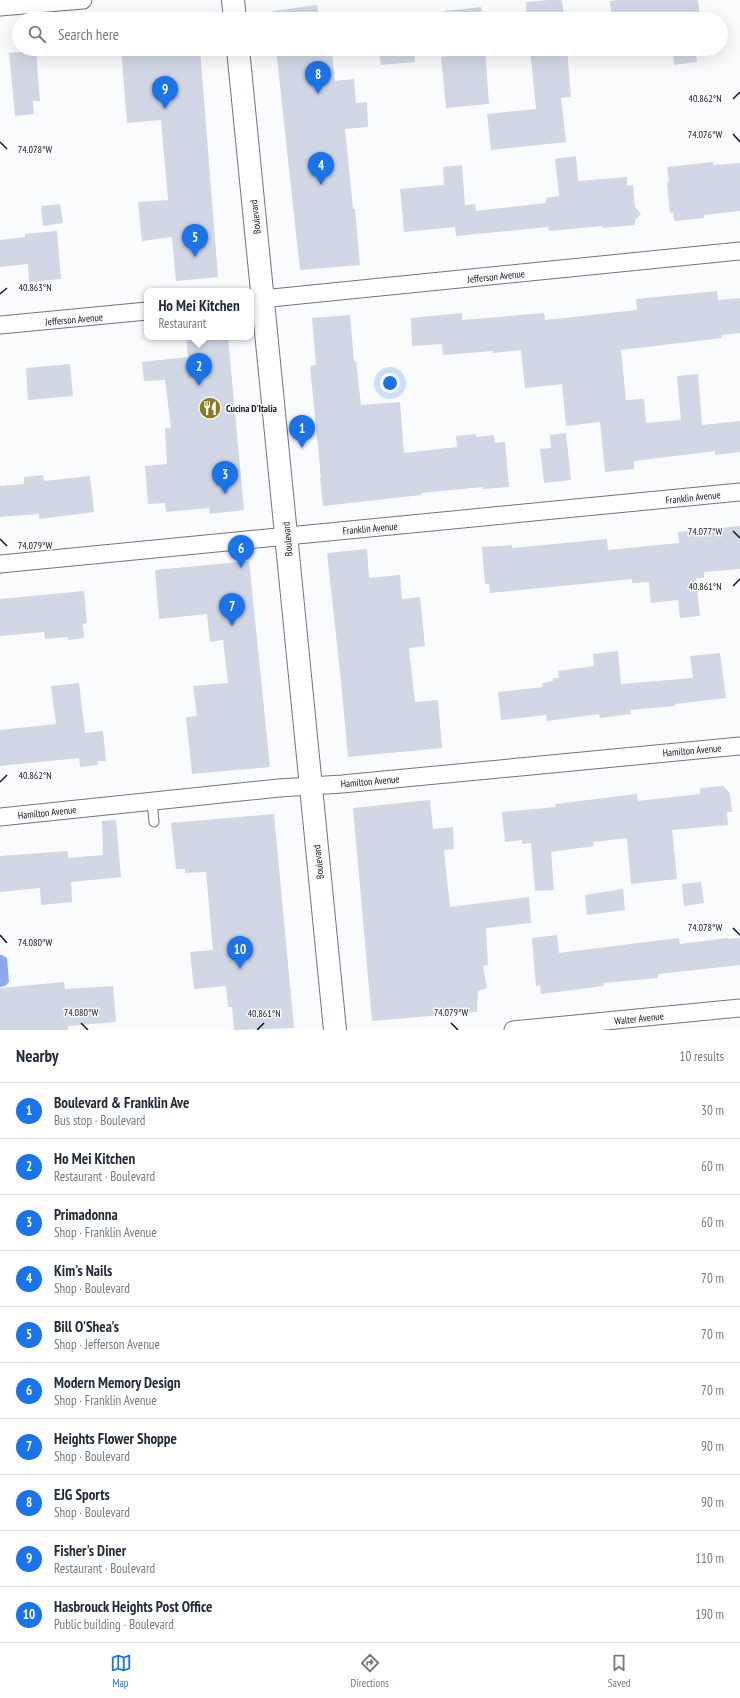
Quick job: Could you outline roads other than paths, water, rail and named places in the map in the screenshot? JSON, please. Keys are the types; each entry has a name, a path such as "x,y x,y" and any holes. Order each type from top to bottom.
{"street":[{"path":"0,7 83,0"},
{"path":"233,0 234,12"},
{"name":"Boulevard","path":"239,56 257,300 287,535 310,787 336,1030"},
{"name":"Jefferson Avenue","path":"257,300 740,251"},
{"name":"Jefferson Avenue","path":"0,325 144,311"},
{"name":"Franklin Avenue","path":"0,564 740,492"},
{"name":"Hamilton Avenue","path":"0,817 279,788 310,787 740,746"},
{"name":"Walter Avenue","path":"513,1030 740,1008"}],"lane":[{"path":"152,802 154,822"}],"water":[{"path":"0,955 7,958 9,982 5,986 0,987"}],"place":[{"name":"EJG Sports","path":"318,94"},
{"name":"Fisher's Diner","path":"165,109"},
{"name":"Kim's Nails","path":"321,185"},
{"name":"Bill O'Shea's","path":"195,257"},
{"name":"Ho Mei Kitchen","path":"199,386"},
{"name":"Cucina D'Italia","path":"210,408"},
{"name":"Boulevard & Franklin Ave","path":"302,448"},
{"name":"Primadonna","path":"225,494"},
{"name":"Modern Memory Design","path":"241,568"},
{"name":"Heights Flower Shoppe","path":"232,626"},
{"name":"Hasbrouck Heights Post Office","path":"240,969"}]}
